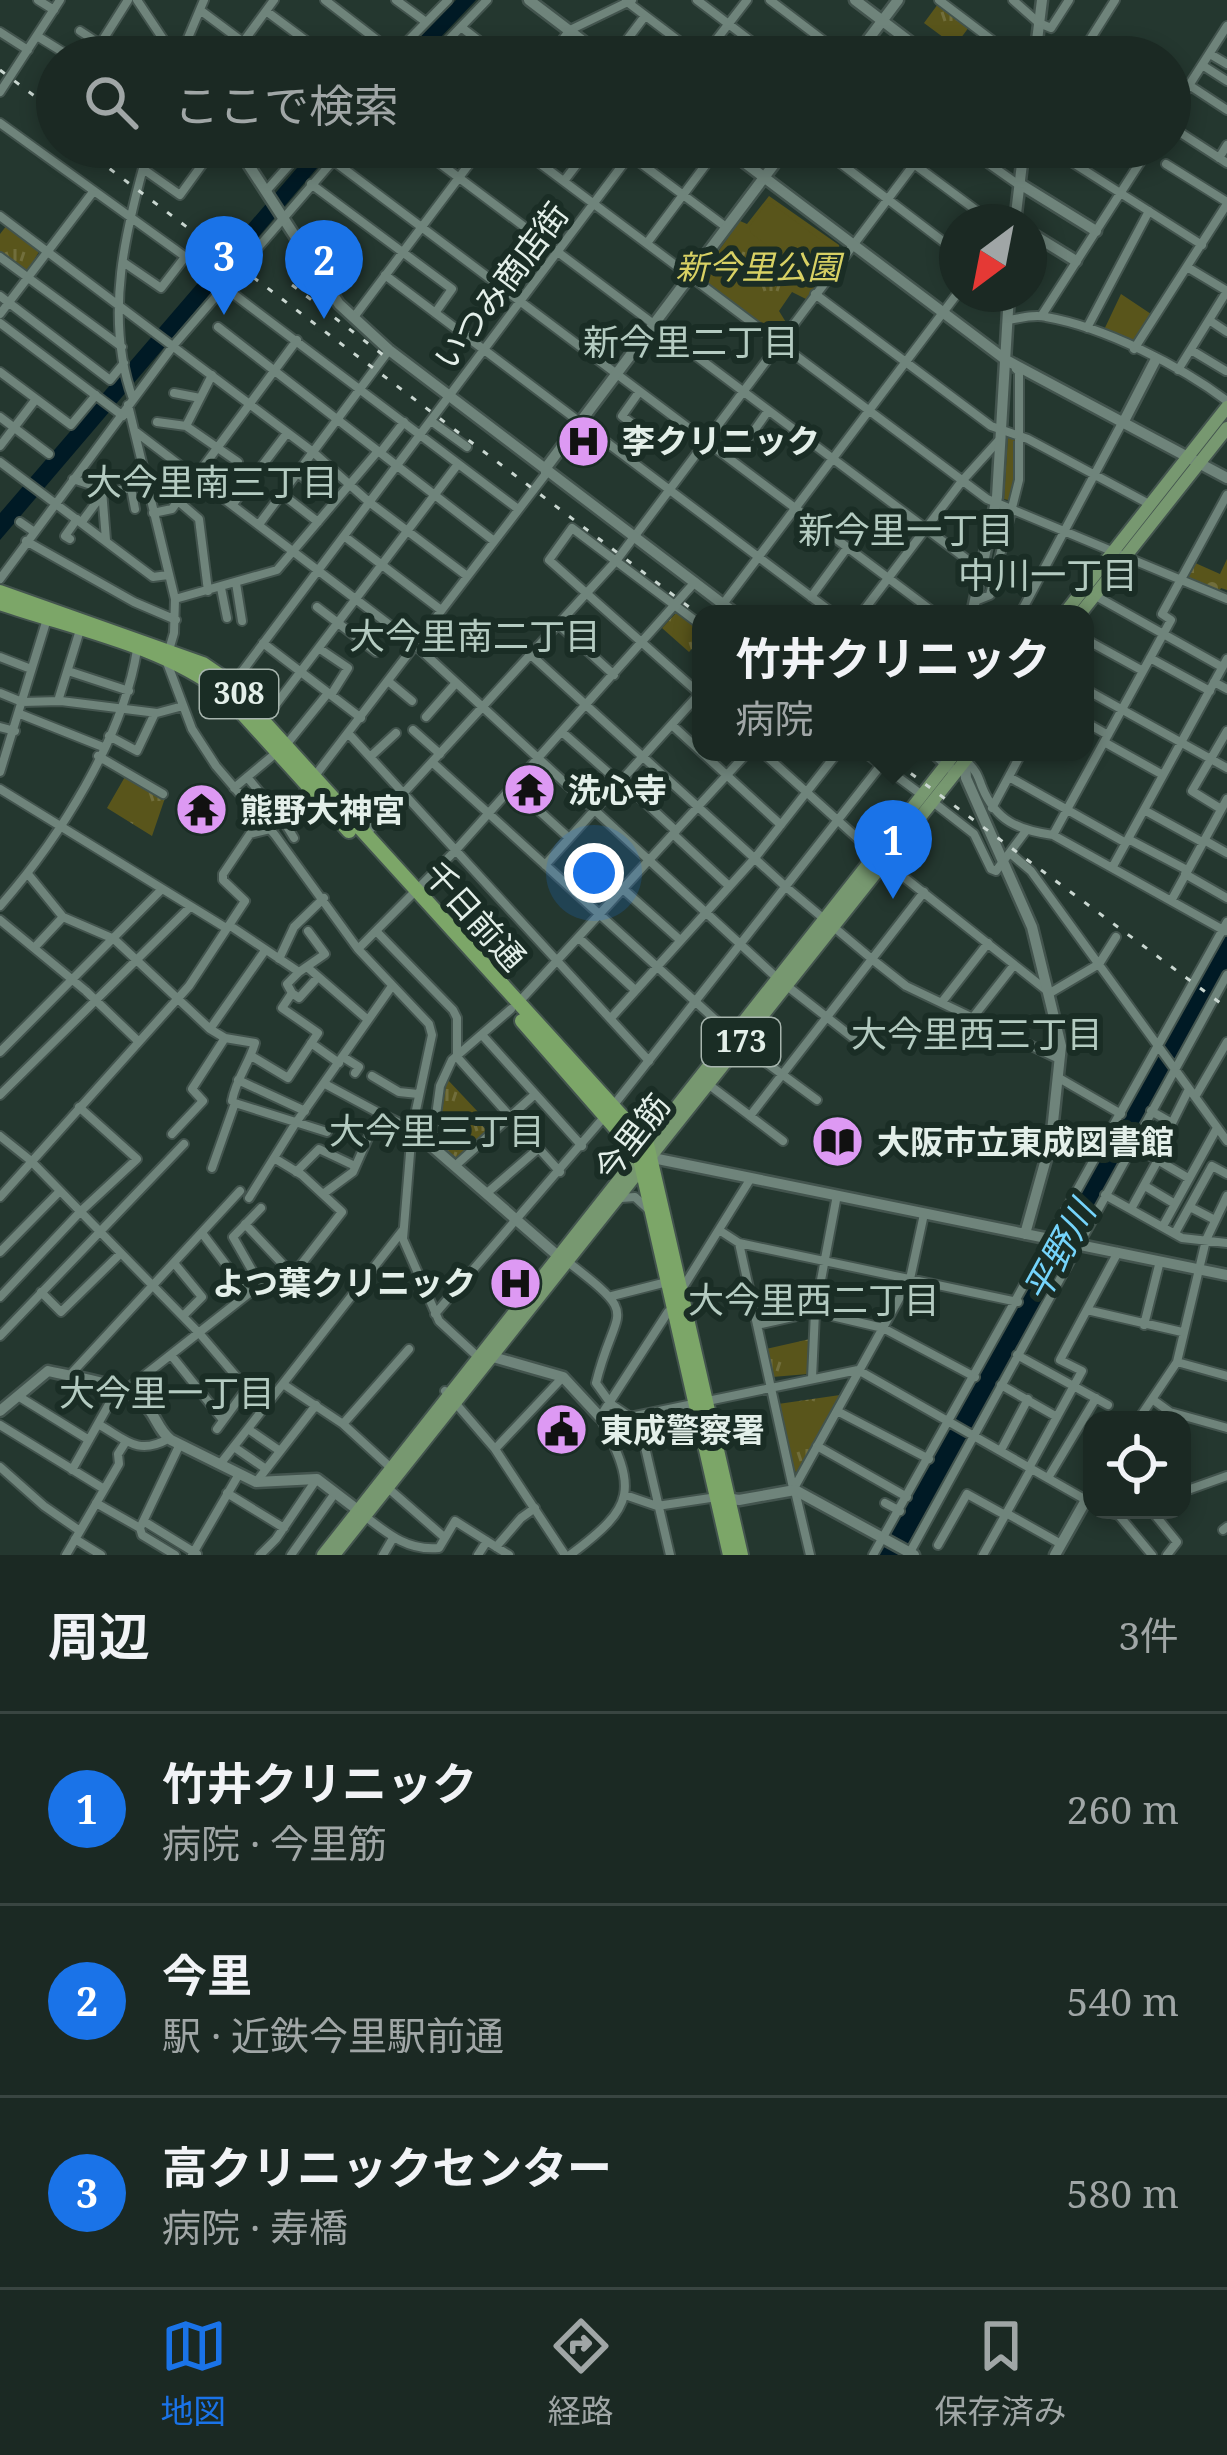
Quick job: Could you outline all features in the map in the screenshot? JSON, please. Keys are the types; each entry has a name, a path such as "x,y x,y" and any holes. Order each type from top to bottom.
{"highway":[{"name":"千日前通","path":"0,592 168,655 224,693 282,748 610,1110 645,1156"},
{"name":"千日前通","path":"0,603 137,650 203,664 264,721 282,748"},
{"name":"千日前通","path":"311,781 365,835 413,895"},
{"name":"308","path":"645,1156 652,1216 674,1286 674,1310 699,1400"},
{"name":"308","path":"645,1156 722,1497 741,1555"},
{"name":"308","path":"722,1497 730,1555"}],"main road":[{"path":"1072,605 1193,460 1227,404"},
{"path":"1087,605 1150,505 1227,428"},
{"name":"今里筋","path":"334,1555 392,1469 959,761"},
{"name":"今里筋","path":"563,1259 708,1084 736,1038"},
{"name":"今里筋","path":"322,1555 388,1488 450,1397"}],"street":[{"path":"38,0 54,10"},
{"path":"37,35 60,0"},
{"path":"106,36 133,0 161,36"},
{"path":"254,0 301,36"},
{"path":"248,36 274,0"},
{"path":"325,0 371,36"},
{"path":"396,0 426,22"},
{"path":"414,36 448,0"},
{"path":"452,36 487,0"},
{"path":"529,0 578,36"},
{"path":"697,0 745,36"},
{"path":"719,36 747,0"},
{"path":"770,0 817,36"},
{"path":"855,0 902,36"},
{"path":"871,36 898,0"},
{"path":"939,0 986,36"},
{"path":"1012,0 1051,28 1069,0"},
{"path":"1038,36 1042,0"},
{"path":"1092,36 1115,0"},
{"path":"565,36 628,1 673,36"},
{"path":"187,36 202,5 235,36"},
{"path":"630,36 645,16"},
{"path":"1191,83 1227,26"},
{"path":"461,27 473,36"},
{"path":"80,31 88,36"},
{"path":"0,32 28,50"},
{"path":"0,92 36,37"},
{"path":"1210,54 1227,64"},
{"path":"1202,65 1227,81"},
{"path":"1191,87 1227,110"},
{"path":"0,123 36,150"},
{"path":"1191,139 1223,160 1227,146"},
{"path":"61,168 205,271"},
{"path":"200,168 180,195 143,169 118,305 134,427 175,599 168,655 183,706 206,751 271,829 358,949 423,1015 432,1035 412,1129 403,1239 435,1315 486,1357 562,1377 600,1417 621,1458 625,1495 609,1526 567,1555 495,1449 450,1397"},
{"path":"251,168 339,304 388,350 723,604 944,313"},
{"path":"267,192 287,168"},
{"path":"0,579 117,411 324,168"},
{"path":"343,168 924,605"},
{"path":"446,168 981,570"},
{"path":"354,317 465,168"},
{"path":"547,168 996,504 1227,599"},
{"path":"564,181 574,168"},
{"name":"いつみ商店街","path":"231,686 620,168"},
{"path":"652,168 726,227"},
{"path":"647,243 705,168"},
{"path":"750,168 1019,372 1019,480 990,595 976,605"},
{"path":"0,1197 179,998 245,901 223,880 250,834 283,820 771,168"},
{"path":"846,168 939,238"},
{"path":"365,835 616,561 911,168"},
{"path":"919,168 968,204"},
{"path":"996,168 1096,231"},
{"path":"1017,204 1022,168"},
{"path":"1081,168 1202,245"},
{"path":"1042,315 1136,168"},
{"path":"1134,349 1227,203 1172,168"},
{"path":"311,184 452,289 435,313"},
{"path":"0,314 4,299 28,278 93,192"},
{"path":"1087,328 1149,212"},
{"path":"0,216 313,452 369,502 467,576"},
{"path":"1047,243 1076,261"},
{"path":"0,257 122,347"},
{"path":"123,262 161,288 185,257"},
{"path":"1178,370 1227,291 1187,267"},
{"path":"385,275 822,605"},
{"path":"224,286 518,509"},
{"path":"815,294 1001,433 1019,435 1150,505"},
{"path":"4,299 110,380 125,364"},
{"path":"973,605 996,504 1001,370 1009,312"},
{"path":"1009,320 1042,315 1087,328 1178,370 1227,404"},
{"path":"1209,320 1227,332"},
{"path":"0,323 414,647 740,945 861,1044"},
{"path":"218,327 494,541"},
{"path":"153,513 172,509 297,340"},
{"path":"260,523 388,350"},
{"path":"1191,350 1226,371 1213,390"},
{"path":"1025,605 1156,359"},
{"path":"1006,360 1227,478"},
{"path":"0,371 71,425 96,396"},
{"path":"186,426 212,375"},
{"path":"173,392 200,398"},
{"path":"639,392 622,416 663,446 680,423"},
{"path":"0,446 36,399"},
{"path":"751,435 768,411"},
{"path":"0,417 49,454"},
{"path":"431,421 467,447"},
{"path":"157,422 186,426 238,462"},
{"path":"175,599 277,570 404,422"},
{"path":"233,428 247,437"},
{"path":"233,504 287,433"},
{"path":"868,605 1001,433"},
{"path":"0,462 153,577 168,575"},
{"path":"264,721 458,464"},
{"path":"65,466 102,493"},
{"path":"298,473 313,485"},
{"path":"70,539 65,536 102,493 146,484"},
{"path":"130,488 135,509"},
{"path":"102,493 106,542"},
{"path":"282,494 318,522"},
{"path":"1094,760 1172,620 1162,614 1227,495"},
{"path":"177,501 199,519 208,591"},
{"path":"20,522 33,532"},
{"path":"692,618 572,527 549,560 692,686"},
{"path":"344,536 441,610"},
{"path":"26,541 134,602 176,620"},
{"path":"811,597 847,548"},
{"path":"358,949 455,851 695,583"},
{"path":"236,584 242,621"},
{"path":"221,588 226,618"},
{"path":"1094,595 1225,663 1112,868"},
{"path":"317,607 376,652"},
{"path":"0,772 47,619"},
{"path":"558,624 614,675"},
{"path":"58,701 80,630"},
{"path":"263,643 361,718"},
{"path":"1094,644 1143,671"},
{"path":"222,800 282,748 348,668 320,649"},
{"path":"0,906 28,874 101,752 123,709 137,650"},
{"path":"531,655 828,924 907,986 1061,1060"},
{"path":"0,657 31,669"},
{"path":"1150,658 1212,687 1227,689"},
{"path":"68,671 129,691"},
{"path":"388,681 412,700"},
{"path":"426,717 455,685"},
{"path":"0,693 22,702 58,701 155,713 183,706"},
{"path":"1094,694 1227,768"},
{"path":"545,865 692,702"},
{"path":"109,736 137,751 155,713"},
{"path":"20,715 101,752 163,794"},
{"path":"672,725 692,744"},
{"path":"0,727 15,731"},
{"path":"1094,729 1163,775"},
{"path":"413,730 489,813 599,915 736,1038 817,1100"},
{"path":"1221,809 1192,791 1227,731"},
{"path":"562,732 729,886"},
{"path":"349,733 650,1060"},
{"path":"370,757 396,733"},
{"path":"710,761 782,825"},
{"path":"432,1149 440,1086 457,1057 558,962 740,761"},
{"path":"772,761 880,858 1050,993"},
{"path":"611,1018 755,858 831,761"},
{"path":"435,1315 582,1146 879,761"},
{"path":"882,761 974,833 991,869 996,871 1026,831"},
{"path":"960,761 1032,927 1061,1060 1051,1141 1025,1234"},
{"path":"873,1555 1225,929 1053,835 1026,831 992,810 974,768 962,761"},
{"path":"992,810 1017,761"},
{"path":"1053,835 1093,761"},
{"path":"247,777 294,838"},
{"path":"1009,777 1227,898"},
{"path":"513,787 569,838"},
{"path":"0,789 265,952 317,977 368,1020"},
{"path":"1171,901 1227,799"},
{"path":"1144,810 1227,853"},
{"path":"1006,858 1031,871 1227,1142"},
{"path":"28,874 63,917 114,939 211,1029 225,1038 255,1043 238,1080 235,1103 327,1132"},
{"path":"623,889 680,940"},
{"path":"0,1052 161,890"},
{"path":"750,1115 924,892"},
{"path":"279,959 294,927 323,898"},
{"path":"0,1095 190,907"},
{"path":"34,948 63,917"},
{"path":"0,920 138,1041"},
{"path":"308,931 325,954 287,984 299,998 317,977"},
{"path":"376,931 453,1010 457,1057 560,1172"},
{"path":"1050,993 1099,964 1116,937"},
{"path":"579,938 635,990"},
{"path":"942,1002 988,944"},
{"path":"211,1029 265,952"},
{"path":"974,1016 1014,965"},
{"path":"625,1495 657,1506 794,1490 909,1553 1076,1244 1226,981"},
{"path":"249,1198 393,985"},
{"path":"251,1056 288,1078 318,1033 283,1008 292,993"},
{"path":"482,1035 582,1146"},
{"path":"172,1134 203,1101 192,1089 225,1038"},
{"path":"311,1042 358,1067 355,1073"},
{"path":"1151,1111 1172,1123 1222,1061 1227,1042"},
{"path":"372,1076 399,1092 418,1094"},
{"path":"1059,1078 1121,1114"},
{"path":"238,1080 305,1111"},
{"path":"325,1084 412,1129 612,1296 620,1315 596,1383 611,1404 630,1417 858,1370 1083,1495"},
{"path":"708,1084 783,1141"},
{"path":"454,1167 534,1096"},
{"path":"212,1168 235,1103"},
{"path":"0,1297 137,1159 80,1106"},
{"path":"322,1194 355,1166 379,1113"},
{"path":"1163,1226 1217,1128"},
{"path":"0,1136 30,1160 183,1316 263,1409"},
{"path":"0,1336 184,1144"},
{"path":"1132,1145 1201,1186"},
{"path":"296,1172 319,1148 355,1166"},
{"path":"486,1194 538,1148"},
{"path":"645,1156 1227,1275"},
{"path":"72,1470 120,1391 248,1294 293,1275 342,1212 274,1158"},
{"path":"1131,1210 1158,1160"},
{"path":"1175,1234 1212,1166 1227,1174"},
{"path":"612,1296 674,1286 719,1230 751,1178"},
{"path":"1144,1186 1175,1204"},
{"path":"68,1377 240,1191"},
{"path":"0,1252 59,1192"},
{"path":"812,1378 815,1312 837,1195"},
{"path":"1105,1195 1175,1234 1227,1243"},
{"path":"1144,1411 1178,1362 1206,1240 1227,1196"},
{"path":"616,1200 637,1198 652,1216"},
{"path":"1190,1207 1215,1220"},
{"path":"261,1208 233,1237 261,1286"},
{"path":"794,1490 910,1279 924,1214"},
{"path":"245,1224 293,1275"},
{"path":"221,1463 404,1228"},
{"path":"719,1230 739,1243 1018,1302"},
{"path":"202,1233 248,1294"},
{"path":"739,1243 810,1555"},
{"path":"983,1555 1082,1371 1060,1360 1118,1252"},
{"path":"41,1292 62,1312 121,1253"},
{"path":"1144,1325 1160,1261"},
{"path":"174,1263 202,1298 183,1316"},
{"path":"600,1417 668,1312 674,1310"},
{"path":"1087,1310 1182,1332"},
{"path":"757,1325 815,1312 883,1328 975,1376"},
{"path":"343,1424 409,1349"},
{"path":"171,1354 220,1424 247,1388"},
{"path":"1017,1355 1108,1405"},
{"path":"1178,1362 1227,1376"},
{"path":"0,1411 48,1371 102,1378 145,1404 174,1441 256,1482 317,1479 414,1551 438,1552 455,1521 509,1555"},
{"path":"495,1449 562,1377"},
{"path":"283,1384 343,1424 392,1469"},
{"path":"1000,1384 1057,1417"},
{"path":"18,1396 89,1440"},
{"path":"1048,1478 1096,1398"},
{"path":"1152,1399 1170,1412 1227,1428"},
{"path":"1000,1450 1028,1400"},
{"path":"256,1482 316,1406"},
{"path":"837,1411 929,1459"},
{"path":"638,1417 670,1555"},
{"path":"98,1424 125,1443 143,1448 174,1441"},
{"path":"1079,1426 1083,1428"},
{"path":"0,1440 4,1427 104,1489"},
{"path":"248,1429 280,1451"},
{"path":"174,1441 142,1535 175,1555"},
{"path":"66,1555 119,1464 118,1454 125,1443"},
{"path":"817,1446 907,1497"},
{"path":"234,1447 266,1469"},
{"path":"0,1467 101,1555"},
{"path":"96,1503 195,1554 238,1474"},
{"path":"1191,1489 1227,1476"},
{"path":"260,1555 317,1479"},
{"path":"388,1488 444,1537"},
{"path":"291,1555 337,1490"},
{"path":"227,1493 284,1528"},
{"path":"938,1545 967,1494 1058,1550 1083,1509"},
{"path":"885,1503 900,1511"},
{"path":"496,1547 535,1508"},
{"path":"1123,1519 1152,1555"},
{"path":"1158,1519 1177,1543 1167,1555"},
{"path":"383,1555 393,1538"},
{"path":"478,1555 487,1541"},
{"path":"1136,1555 1143,1544"}],"green space":[{"path":"938,4 969,27 962,36 942,36 924,23"},
{"name":"新今里公園","path":"769,196 839,245 840,252 806,299 792,292 779,311 787,324 778,335 699,278 740,221 747,224"},
{"path":"771,203 830,247 814,275 805,275 751,233 749,227"},
{"path":"7,225 40,250 27,272 0,253 0,234"},
{"path":"1121,294 1151,314 1131,344 1103,332"},
{"path":"1008,435 1015,437 1012,501 1004,499"},
{"path":"1227,559 1227,590 1221,588 1218,593 1185,578 1193,562 1220,574"},
{"path":"676,613 692,623 692,649 689,652 662,628"},
{"path":"126,775 165,798 152,836 107,808"},
{"path":"447,1079 479,1113 475,1118 488,1132 457,1158 437,1143"},
{"path":"810,1339 808,1374 772,1377 766,1349"},
{"path":"840,1395 797,1472 793,1471 778,1404"}],"water":[{"path":"456,0 476,0 442,36 421,36"},
{"path":"297,168 317,168 0,540 0,513"},
{"name":"平野川","path":"1227,927 1227,968 902,1555 879,1555"}],"railway":[{"path":"0,70 36,97"},
{"path":"109,168 692,609"},
{"path":"292,285 387,358"},
{"path":"894,761 1227,1008"}],"place":[{"name":"高クリニックセンター","path":"224,315"},
{"name":"今里","path":"324,319"},
{"name":"李クリニック","path":"583,441"},
{"name":"洗心寺","path":"529,790"},
{"name":"熊野大神宮","path":"201,810"},
{"name":"竹井クリニック","path":"893,899"},
{"name":"大阪市立東成図書館","path":"838,1142"},
{"name":"よつ葉クリニック","path":"515,1283"},
{"name":"東成警察署","path":"561,1430"}],"district":[{"name":"新今里二丁目","path":"691,342"},
{"name":"大今里南三丁目","path":"212,482"},
{"name":"新今里一丁目","path":"906,530"},
{"name":"中川一丁目","path":"1048,575"},
{"name":"大今里南二丁目","path":"475,636"},
{"name":"大今里西三丁目","path":"977,1034"},
{"name":"大今里三丁目","path":"437,1131"},
{"name":"大今里西二丁目","path":"814,1300"},
{"name":"大今里一丁目","path":"167,1393"}]}
